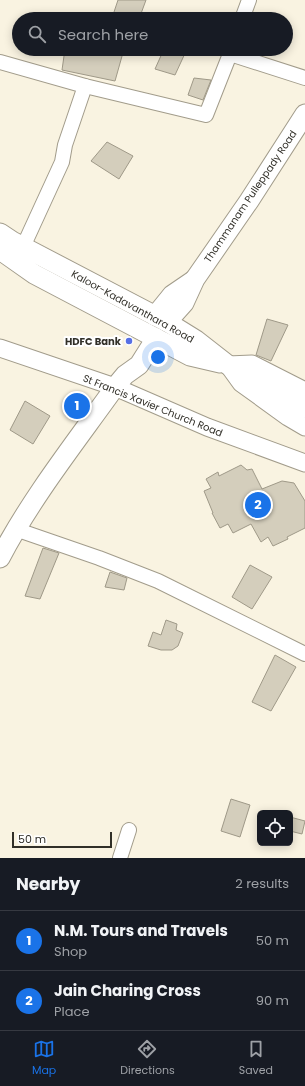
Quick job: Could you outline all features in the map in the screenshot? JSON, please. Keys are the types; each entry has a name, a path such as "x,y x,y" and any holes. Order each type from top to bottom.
{"main road":[{"name":"Thammanam Pulleppady Road","path":"161,319 172,295 195,279 249,201 305,114"},
{"name":"Kaloor-Kadavanthara Road","path":"0,233 23,247 161,319 196,340 228,365"},
{"name":"Kaloor-Kadavanthara Road","path":"0,250 34,274 190,356 228,365"},
{"path":"0,558 15,530 120,381 130,360 150,335"},
{"path":"228,365 305,408"}],"street":[{"path":"245,12 249,0"},
{"path":"0,62 85,86 206,116 229,56"},
{"path":"242,56 305,78"},
{"path":"23,247 62,162 85,86"},
{"name":"St Francis Xavier Church Road","path":"0,348 120,381 207,427 305,463"},
{"path":"228,365 252,364 305,391"},
{"path":"228,365 241,383 288,417 305,427"},
{"path":"15,530 99,558 158,580 305,654"},
{"path":"120,858 129,830"}],"building":[{"path":"118,0 146,0 142,12 114,12"},
{"path":"64,56 122,56 115,81 62,70"},
{"path":"161,56 184,56 175,75 155,69"},
{"path":"194,78 211,80 203,100 188,95"},
{"path":"107,142 133,156 119,179 91,161"},
{"path":"267,319 288,325 271,361 256,355"},
{"path":"25,401 50,416 33,444 10,430"},
{"path":"241,465 247,470 252,469 262,489 282,481 294,483 305,501 305,528 287,537 288,539 273,546 268,537 261,542 251,524 233,533 228,524 220,528 212,513 204,491 211,488 206,479 218,472 219,476"},
{"path":"43,548 59,553 40,599 25,596"},
{"path":"250,565 272,577 252,609 232,597"},
{"path":"110,572 127,578 124,590 105,587"},
{"path":"166,620 177,624 176,630 183,633 178,646 172,650 161,650 148,646 153,632 161,635"},
{"path":"275,655 296,667 271,711 252,702"},
{"path":"231,799 250,805 240,837 221,831"},
{"path":"293,818 305,821 302,834 293,832"}],"place":[{"name":"HDFC Bank","path":"129,341"},
{"name":"N.M. Tours and Travels","path":"77,406"},
{"name":"Jain Charing Cross","path":"258,505"}]}
